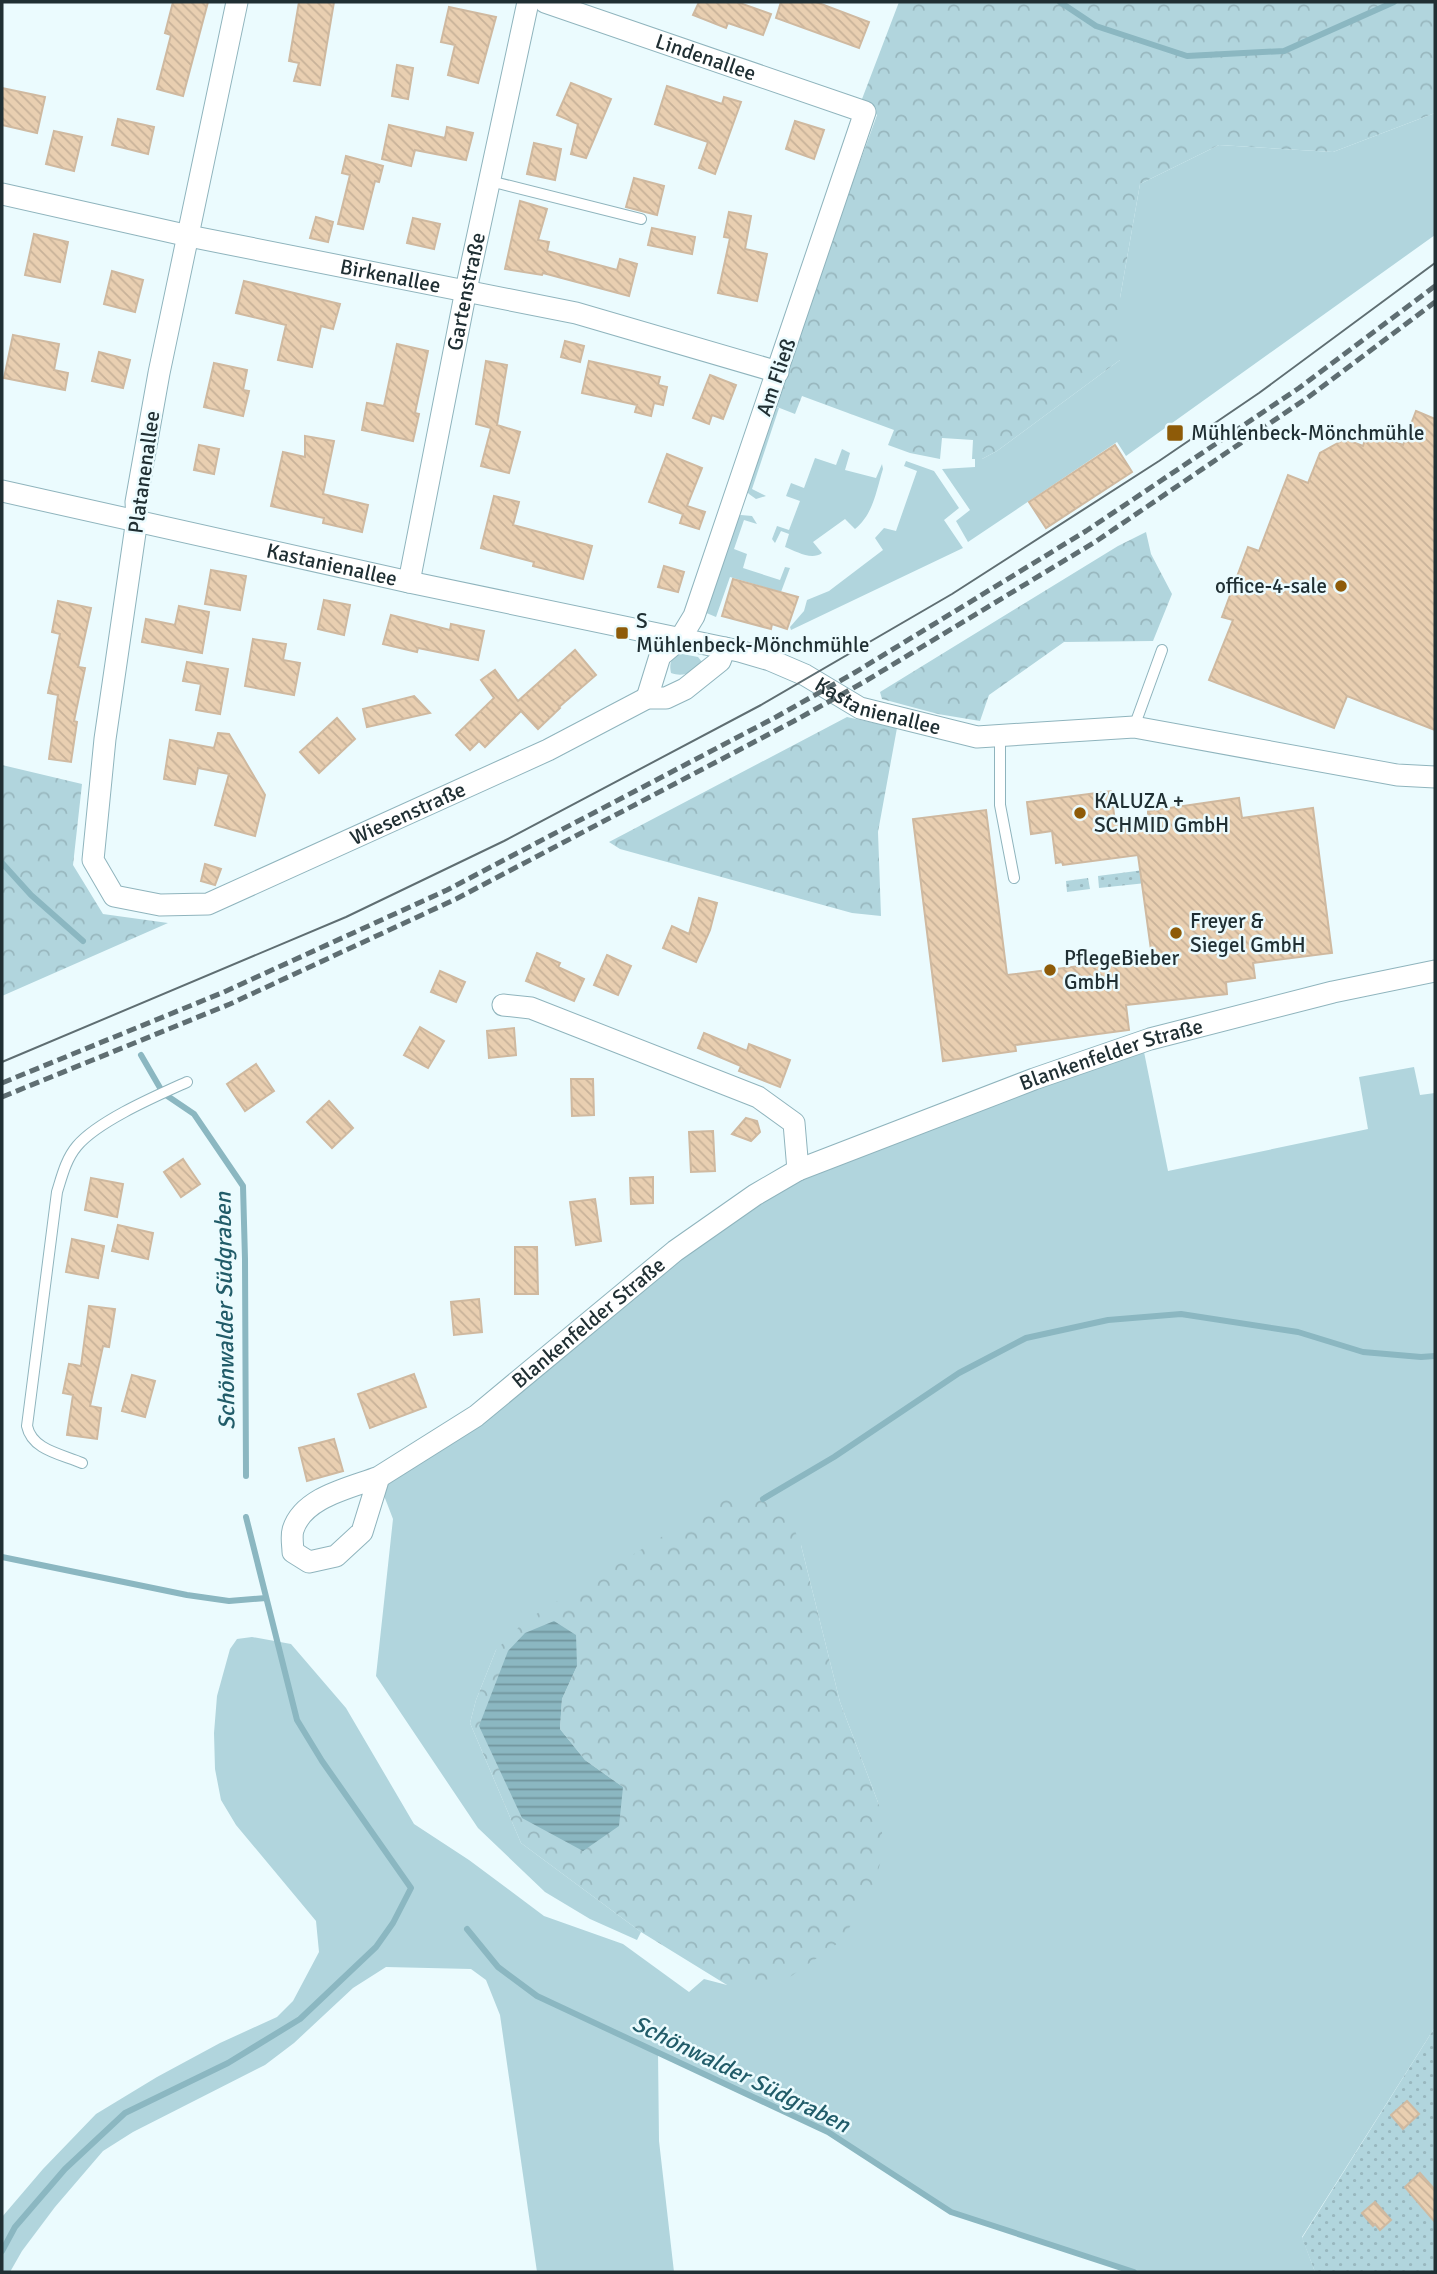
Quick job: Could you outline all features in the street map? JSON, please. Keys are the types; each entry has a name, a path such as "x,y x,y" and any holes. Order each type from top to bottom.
{"street":[{"name":"Platanenallee","path":"160,905 114,896 93,860 105,739 137,519 136,502 157,386 237,2"},
{"name":"Gartenstraße","path":"409,582 466,290 528,2"},
{"name":"Lindenallee","path":"545,2 865,112"},
{"name":"Am Fließ","path":"680,639 694,617 865,112"},
{"name":"Birkenallee","path":"2,194 189,236 576,313 778,372"},
{"name":"Kastanienallee","path":"2,491 137,519 409,582 725,648 770,660 805,675 860,708 977,737 1134,727 1397,775 1435,776"},
{"path":"647,698 660,656 680,639"},
{"name":"Wiesenstraße","path":"160,905 208,904 548,750 647,698 666,698 685,689 720,661 725,648"},
{"name":"Blankenfelder Straße","path":"379,1477 362,1532 336,1556 309,1562 293,1552 293,1531 306,1509 333,1494 379,1477 476,1416 675,1251 755,1195 798,1170 1034,1079 1150,1039 1333,992 1435,971"},
{"path":"503,1005 531,1008 758,1097 794,1123 798,1170"}],"lane":[{"path":"490,181 641,219"},
{"path":"1134,727 1163,650"},
{"path":"1000,736 1000,804 1014,878"},
{"path":"82,1463 35,1444 27,1426 57,1192 65,1164 85,1139 126,1112 187,1082"}],"green space":[{"path":"899,2 1435,2 1435,113 1333,152 1219,145 1140,184 1120,298 1120,360 997,451 982,459 972,459 973,440 942,438 940,459 910,453 888,445 894,430 802,396 795,414 772,405 877,115 862,99"},
{"path":"1435,113 1435,235 1126,456 1117,442 968,542 956,521 970,510 942,469 975,467 975,459 982,459 997,451 1120,360 1120,298 1140,184 1219,145 1333,152"},
{"path":"772,405 779,408 752,489 766,496 756,499 745,489"},
{"path":"842,449 850,453 845,470 876,478 882,464 876,493 866,516 855,529 845,519 813,542 822,553 818,555 804,554 785,547 789,534 781,531 775,543 772,539 777,526 789,530 800,501 786,496 791,483 804,488 815,458 836,465"},
{"path":"906,461 934,471 959,508 944,520 963,548 791,630 790,627 804,611 807,600 829,591 883,550 875,538 884,528 896,531 917,471 904,466"},
{"path":"737,516 752,516 757,524 744,520 734,549 747,554 743,568 780,580 785,567 790,568 781,592 730,577 716,617 704,612"},
{"path":"1146,532 1151,554 1172,594 1153,641 1064,642 989,695 980,721 938,714 882,699 880,692 1118,546"},
{"path":"677,653 698,657 702,662 688,673 671,673 671,662"},
{"path":"847,717 897,728 878,832 881,916 852,913 620,849 609,842"},
{"path":"2,765 82,784 73,865 103,914 168,923 2,996"},
{"path":"1144,870 1146,883 1099,888 1098,876"},
{"path":"1088,878 1090,889 1067,892 1066,881"},
{"path":"1142,1042 1168,1171 1368,1129 1359,1077 1414,1067 1420,1095 1435,1093 1435,2027 1302,2237 1315,2272 1134,2272 951,2212 827,2132 658,2052 659,2141 674,2272 537,2272 500,2015 486,1980 471,1969 386,1967 353,1988 294,2043 265,2065 133,2132 103,2151 55,2207 10,2272 2,2272 2,2217 96,2114 220,2043 277,2017 293,2001 319,1952 316,1921 236,1825 221,1800 215,1769 217,1696 230,1649 237,1639 252,1637 291,1644 346,1708 414,1824 469,1860 544,1916 623,1944 689,1992 704,1979 727,1985 879,1805 840,1702 801,1545 496,1650 470,1723 521,1843 641,1932 637,1940 590,1919 545,1892 478,1828 376,1676 393,1519 378,1480 678,1252 805,1172"},
{"path":"728,1496 755,1496 777,1505 790,1519 801,1545 840,1702 879,1805 884,1851 871,1893 841,1941 780,1984 727,1985 641,1932 521,1843 470,1723 496,1650 525,1621","holes":["577,1666 562,1699 560,1729 585,1760 623,1787 479,1727"]},
{"path":"1435,2027 1435,2272 1315,2272 1302,2238"}],"shaded area":[{"path":"554,1621 576,1635 577,1666 562,1699 560,1729 585,1760 623,1787 619,1826 583,1851 522,1818 479,1726 508,1651 525,1633"}],"building":[{"path":"173,2 208,2 183,96 157,89 171,35 165,33"},
{"path":"299,2 334,2 320,85 294,81 299,63 289,61"},
{"path":"699,2 737,2 771,14 763,35 728,23 726,28 693,15"},
{"path":"781,2 816,2 869,22 859,48 776,18"},
{"path":"449,7 496,17 478,83 448,75 455,45 441,42"},
{"path":"397,65 413,68 408,99 392,96"},
{"path":"571,83 611,99 586,158 571,154 578,124 557,115"},
{"path":"667,86 722,104 724,97 741,102 715,174 699,168 708,142 655,124"},
{"path":"2,88 45,97 37,133 2,125"},
{"path":"118,119 154,127 148,154 112,145"},
{"path":"795,121 824,130 814,159 786,149"},
{"path":"389,125 445,138 447,127 473,133 466,160 415,150 411,166 382,159"},
{"path":"54,131 82,137 74,171 46,164"},
{"path":"534,143 561,149 555,180 527,174"},
{"path":"346,156 383,166 379,182 375,181 363,229 338,224 350,175 342,173"},
{"path":"634,178 664,186 657,215 626,207"},
{"path":"520,201 547,209 538,240 549,242 547,251 617,270 620,259 637,264 629,296 543,273 505,269"},
{"path":"729,212 751,216 745,249 767,254 757,301 718,293 730,238 724,237"},
{"path":"316,217 333,222 328,242 310,238"},
{"path":"413,218 440,224 434,249 407,243"},
{"path":"652,228 695,237 692,254 648,245"},
{"path":"34,234 68,242 60,282 25,275"},
{"path":"112,271 143,280 135,312 104,304"},
{"path":"244,281 340,304 333,329 321,326 312,367 278,360 286,325 236,313"},
{"path":"13,335 59,344 54,370 68,373 65,390 4,378"},
{"path":"565,341 584,346 580,362 561,357"},
{"path":"397,344 428,351 415,413 419,414 413,441 362,430 367,403 384,406"},
{"path":"99,352 130,360 123,388 92,381"},
{"path":"486,361 507,365 497,425 520,432 509,473 481,466 491,428 476,424"},
{"path":"589,361 660,377 658,385 667,387 663,405 654,403 651,416 635,412 637,405 582,393"},
{"path":"214,363 247,370 243,390 249,391 243,416 204,407"},
{"path":"710,375 736,385 723,419 712,415 709,424 693,418"},
{"name":"office-4-sale","path":"1416,411 1435,419 1435,730 1347,696 1334,728 1209,680 1233,620 1222,617 1248,547 1259,551 1288,475 1308,483 1320,453 1345,439 1363,446 1368,431 1403,445"},
{"path":"305,436 334,441 323,494 368,505 362,532 323,523 324,518 271,506 283,452 305,457"},
{"path":"199,445 219,449 214,474 194,470"},
{"path":"1115,445 1132,472 1046,528 1029,502"},
{"path":"667,454 702,468 687,506 705,512 699,529 680,523 683,514 649,502"},
{"path":"494,496 519,502 513,525 592,546 583,579 533,566 534,562 481,548"},
{"path":"664,566 684,572 678,592 658,587"},
{"path":"211,570 246,576 240,610 205,604"},
{"path":"733,579 798,597 787,629 772,624 771,629 722,616"},
{"path":"324,600 350,605 344,635 318,629"},
{"path":"58,601 91,608 78,667 85,668 74,721 77,722 71,762 49,759 58,695 48,693 60,634 52,632"},
{"path":"179,606 209,612 202,653 142,642 146,619 175,625"},
{"path":"391,615 450,630 451,624 484,631 478,660 418,648 417,652 383,644"},
{"path":"253,639 286,644 283,660 300,663 294,695 245,686"},
{"path":"575,650 596,675 538,729 521,711 485,747 479,741 470,750 456,735 494,698 481,680 495,670 518,701"},
{"path":"187,662 228,669 220,714 196,710 201,684 183,681"},
{"path":"414,696 430,713 367,727 363,709"},
{"path":"337,718 355,739 319,773 300,752"},
{"path":"218,733 229,734 265,795 255,836 215,825 229,774 198,768 195,784 164,779 170,740 214,748"},
{"path":"1111,791 1115,822 1148,817 1148,811 1239,798 1242,818 1313,808 1332,953 1253,963 1255,978 1226,982 1227,994 1126,1005 1129,1030 1015,1045 1016,1051 943,1061 913,819 986,810 1007,975 1152,957 1138,855 1063,865 1062,862 1056,863 1052,831 1031,834 1027,802"},
{"path":"205,864 221,869 215,885 201,881"},
{"path":"699,898 717,903 710,930 696,962 663,948 672,926 689,934"},
{"path":"537,953 560,963 558,967 584,979 574,1001 526,981"},
{"path":"607,955 631,966 618,995 594,985"},
{"path":"440,971 465,982 456,1002 431,992"},
{"path":"420,1027 444,1041 428,1068 404,1055"},
{"path":"514,1028 516,1055 489,1058 487,1031"},
{"path":"704,1033 747,1051 749,1044 790,1060 780,1087 739,1071 741,1066 698,1048"},
{"path":"256,1064 274,1091 245,1111 227,1084"},
{"path":"571,1079 593,1079 594,1115 572,1116"},
{"path":"329,1101 353,1128 332,1148 307,1122"},
{"path":"746,1118 757,1121 760,1132 751,1141 732,1134"},
{"path":"713,1131 715,1171 691,1172 689,1132"},
{"path":"183,1159 200,1184 181,1197 164,1172"},
{"path":"653,1177 653,1203 631,1204 630,1178"},
{"path":"91,1178 123,1184 117,1217 85,1210"},
{"path":"595,1199 601,1241 576,1245 570,1202"},
{"path":"118,1225 153,1233 148,1259 112,1251"},
{"path":"72,1239 104,1246 98,1278 66,1272"},
{"path":"515,1247 537,1247 538,1294 515,1294"},
{"path":"479,1299 482,1332 454,1335 451,1302"},
{"path":"89,1306 115,1309 109,1347 103,1346 90,1406 101,1408 97,1439 67,1435 73,1395 63,1393 69,1364 81,1366"},
{"path":"414,1374 426,1407 370,1428 358,1394"},
{"path":"132,1375 155,1381 145,1417 122,1411"},
{"path":"334,1439 343,1471 307,1481 299,1448"},
{"path":"1407,2101 1419,2114 1403,2129 1391,2115"},
{"path":"1420,2173 1435,2190 1435,2222 1405,2187"},
{"path":"1375,2202 1391,2220 1380,2230 1362,2213"}],"waterway":[{"path":"1060,2 1096,26 1187,56 1284,51 1394,2"},
{"name":"Schönwalder Südgraben","path":"2,863 31,895 83,941"},
{"name":"Schönwalder Südgraben","path":"141,1055 163,1093 194,1114 243,1186 246,1476"},
{"path":"763,1499 834,1457 959,1373 1026,1338 1108,1320 1181,1314 1298,1332 1363,1352 1435,1356"},
{"path":"2,2251 15,2227 65,2169 125,2113 228,2063 300,2019 376,1947 393,1923 411,1888 322,1761 297,1720 246,1517"},
{"path":"2,1557 187,1595 229,1601 266,1598"},
{"name":"Schönwalder Südgraben","path":"467,1929 498,1967 537,1996 828,2132 951,2212 1134,2272"}],"tram line":[{"path":"2,1062 346,917 504,841 761,705 952,594 1159,461 1259,393 1435,263"}],"railway":[{"path":"2,1083 224,992 447,890 776,717 854,673 1086,531 1299,388 1435,286"},
{"path":"2,1097 230,1004 456,899 794,721 864,682 1095,542 1307,398 1435,302"}],"place":[{"name":"Mühlenbeck-Mönchmühle","path":"1175,433"},
{"name":"office-4-sale","path":"1341,586"},
{"name":"S Mühlenbeck-Mönchmühle","path":"622,633"},
{"name":"KALUZA + SCHMID GmbH","path":"1080,813"},
{"name":"Freyer & Siegel GmbH","path":"1176,933"},
{"name":"PflegeBieber GmbH","path":"1050,970"}]}
